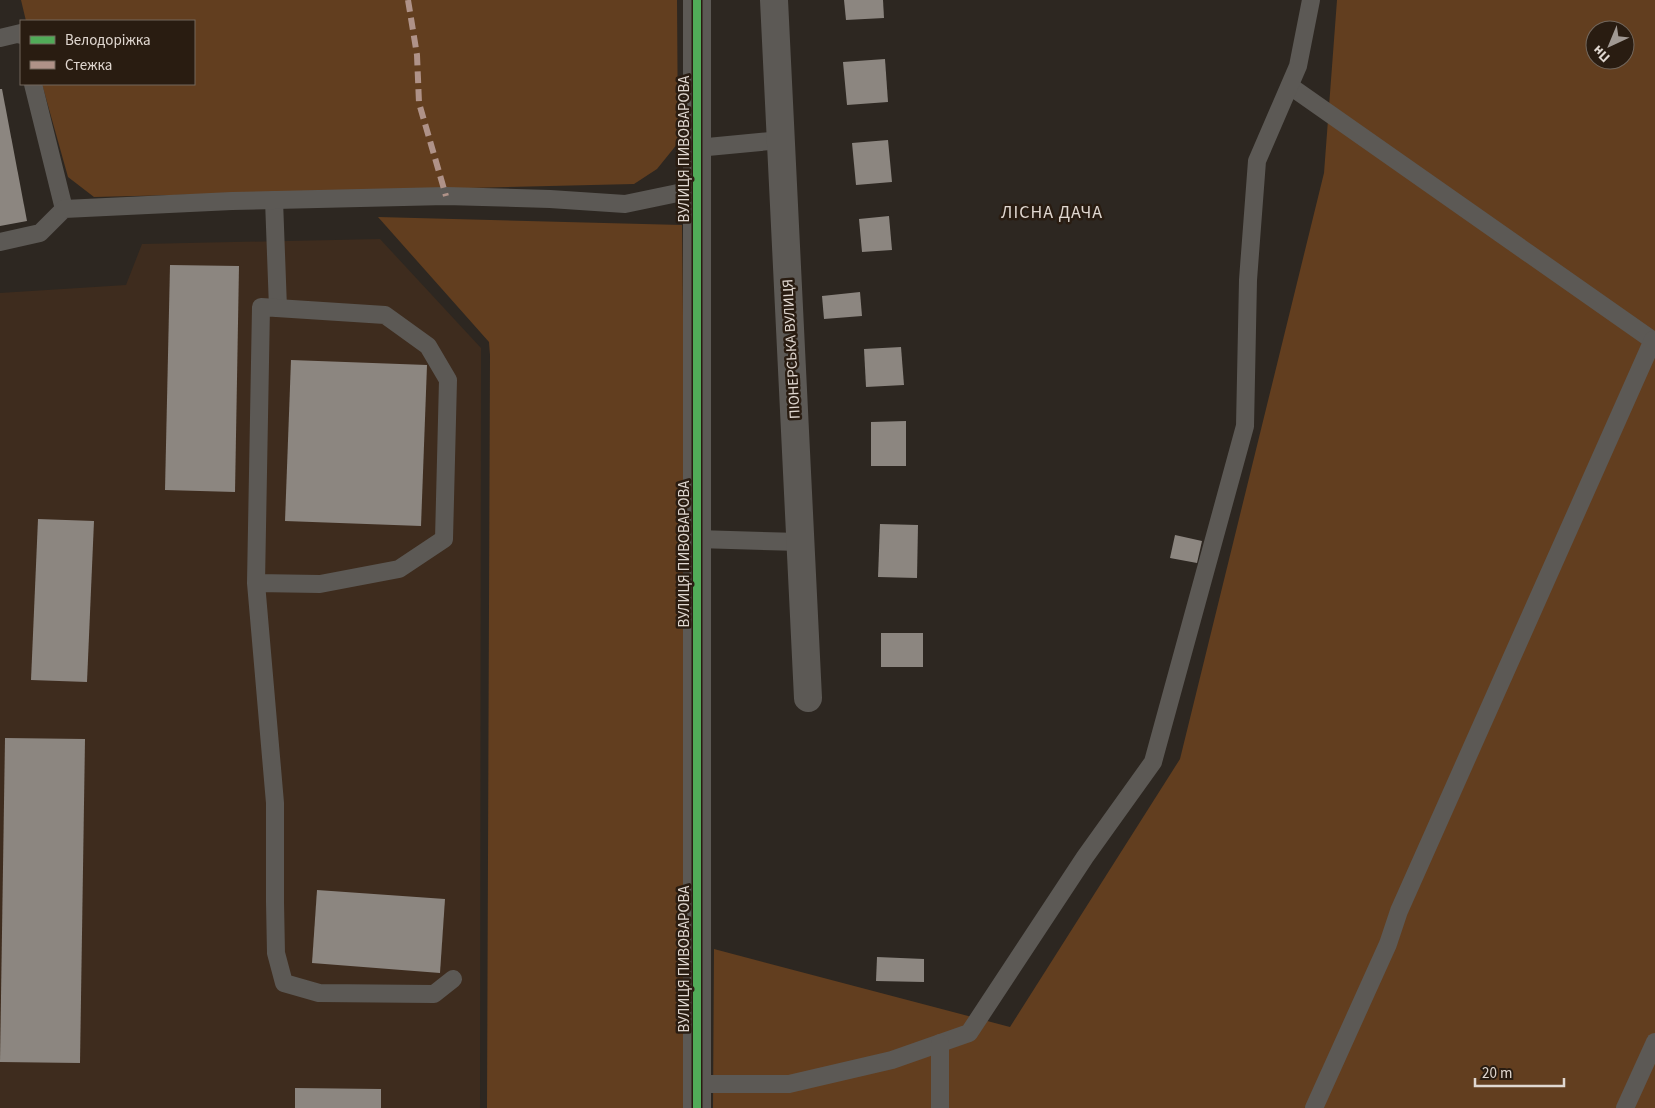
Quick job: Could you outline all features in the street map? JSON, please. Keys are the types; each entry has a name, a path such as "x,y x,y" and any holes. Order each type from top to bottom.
{"street":[{"name":"ВУЛИЦЯ ПИВОВАРОВА","path":"697,0 697,1096"},
{"name":"ПІОНЕРСЬКА ВУЛИЦЯ","path":"774,0 808,698"}],"lane":[{"path":"697,1096 789,1084 892,1060 968,1034 1085,857 1153,762 1245,426 1248,280 1257,161 1298,66 1311,0"},
{"path":"0,38 20,33"},
{"path":"33,85 64,209"},
{"path":"1290,86 1654,341 1399,911 1384,952 1314,1108"},
{"path":"697,148 781,140"},
{"path":"0,242 40,232 64,209 274,200 446,196 550,199 625,204 697,189"},
{"path":"274,200 278,308"},
{"path":"256,582 320,584 398,569 444,539 448,380 428,346 385,315 261,307 256,582 276,803 274,902 276,953 284,983 319,994 434,994 453,979"},
{"path":"697,539 800,542"},
{"path":"1625,1108 1655,1042"},
{"path":"940,1044 940,1108"}],"shaded area":[{"path":"21,0 677,0 678,143 657,169 634,184 94,197 68,177 42,85 195,85 195,20 26,20"},
{"path":"1337,0 1655,0 1655,1108 713,1108 714,949 1010,1027 1180,759 1324,173"},
{"path":"378,217 682,225 684,404 683,1108 487,1108 489,342"},
{"path":"380,239 481,348 480,1108 0,1108 0,293 126,285 142,244"}],"building":[{"path":"844,0 883,0 884,18 846,20"},
{"path":"885,59 888,102 847,105 843,62"},
{"path":"0,89 2,89 27,221 0,226"},
{"path":"888,140 892,182 856,185 852,143"},
{"path":"889,216 892,250 862,252 859,219"},
{"path":"170,265 239,266 235,492 165,490"},
{"path":"860,292 862,316 824,319 822,296"},
{"path":"901,347 904,385 866,387 864,349"},
{"path":"291,360 427,365 421,526 285,521"},
{"path":"906,421 906,466 871,466 871,422"},
{"path":"38,519 94,521 87,682 31,680"},
{"path":"880,524 918,525 917,578 878,577"},
{"path":"1175,535 1202,541 1197,563 1170,558"},
{"path":"881,633 923,633 923,667 881,667"},
{"path":"5,738 85,739 80,1063 0,1062"},
{"path":"317,890 445,899 440,973 312,963"},
{"path":"877,957 924,959 924,982 876,981"},
{"path":"295,1088 381,1089 381,1108 295,1108"}],"marked path":[{"path":"408,0 417,55 419,103 446,196"}],"cycle path":[{"path":"697,0 697,1108"}],"district":[{"name":"ЛІСНА ДАЧА","path":"1052,212"}]}
